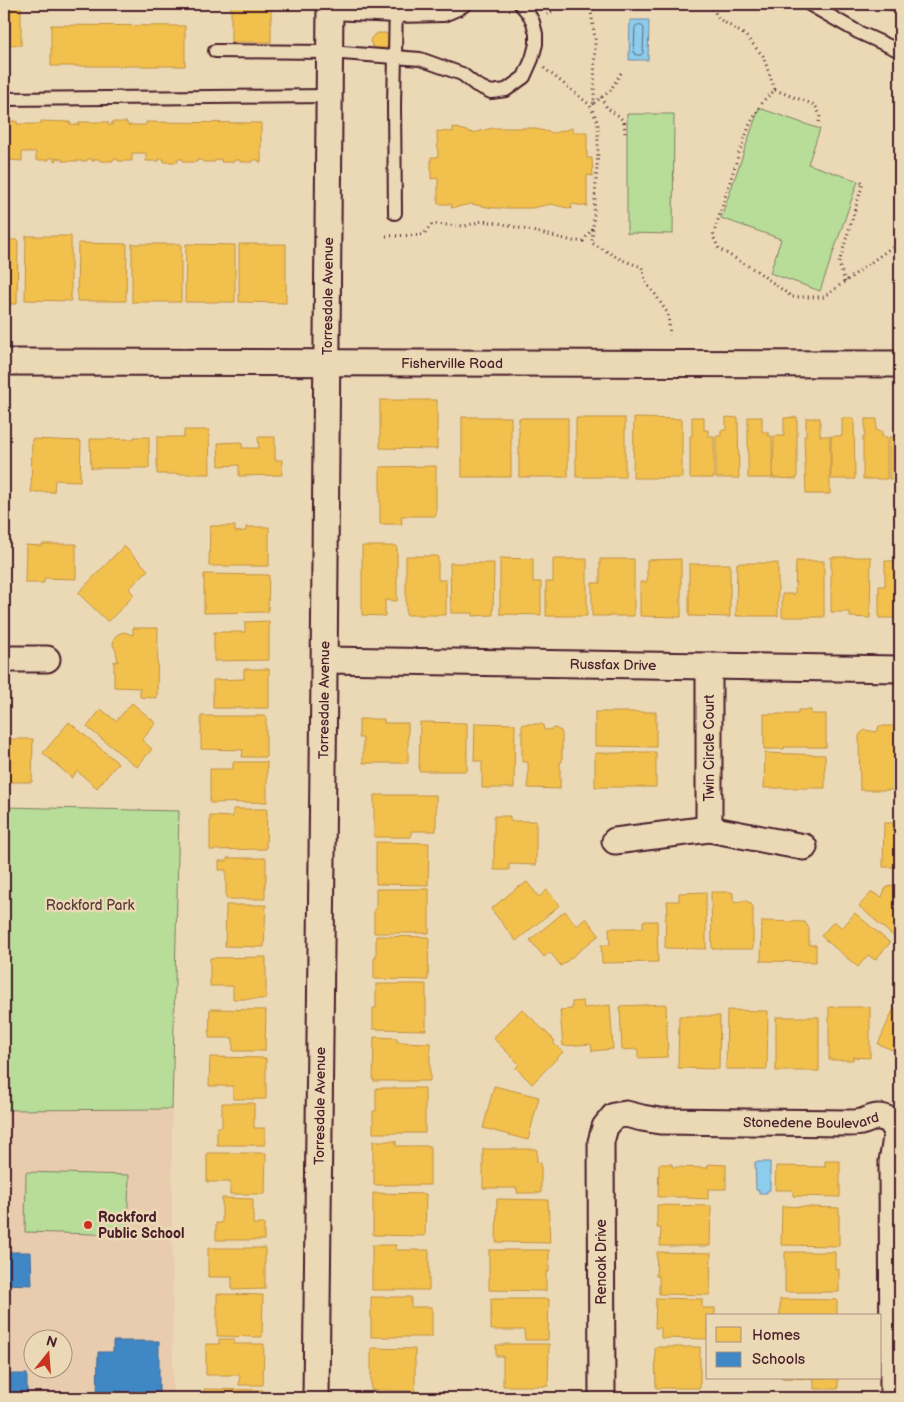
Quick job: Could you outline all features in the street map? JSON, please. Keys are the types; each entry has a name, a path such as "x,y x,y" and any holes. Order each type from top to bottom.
{"street":[{"name":"Torresdale Avenue","path":"316,1398 325,660 330,8"},
{"name":"Fisherville Road","path":"4,362 900,364"},
{"path":"4,659 47,658"},
{"name":"Russfax Drive","path":"325,660 900,669"},
{"name":"Twin Circle Court","path":"708,666 709,830"},
{"path":"615,841 709,830 804,847"},
{"name":"Stonedene Boulevard","path":"605,1127 614,1116 626,1114 660,1121 849,1123 860,1122 878,1116 890,1121 896,1129 896,1142 892,1162 893,1398"},
{"name":"Renoak Drive","path":"602,1398 601,1142 605,1127"}],"lane":[{"path":"330,8 397,10 444,15 458,10 466,4"},
{"path":"215,50 329,52 420,59 462,74 476,85 491,92 506,90 524,77 532,60 536,44 536,34 532,22 528,13 520,4"},
{"path":"809,4 858,32 900,51"},
{"path":"396,213 394,105 397,10"},
{"path":"4,99 329,96"}],"path":[{"path":"543,17 562,4"},
{"path":"590,4 595,39 594,103"},
{"path":"710,4 719,19 745,35 762,56 775,90 815,106 820,115 818,123"},
{"path":"542,66 590,105 598,123 592,243 622,260 642,267 646,283 668,314 670,335"},
{"path":"590,105 610,91 622,73"},
{"path":"775,90 764,100 750,124 739,153 713,236 719,249 757,271 792,298 824,297 900,242"},
{"path":"601,97 607,108 624,122 625,133"},
{"path":"845,282 839,263 864,184 858,179"},
{"path":"386,236 423,235 432,224 465,226 482,221 499,223 573,241 583,241 593,228"}],"shaded area":[{"name":"Rockford Public School","path":"172,1109 173,1398 4,1398 4,1110"}],"green space":[{"path":"759,108 820,129 808,164 858,181 820,291 770,273 781,239 721,218"},
{"path":"627,114 674,114 673,234 627,233"},
{"name":"Rockford Park","path":"4,807 179,811 172,1109 4,1110"},
{"path":"26,1172 129,1175 127,1235 25,1232"}],"water":[{"path":"630,20 649,20 648,60 629,60"},
{"path":"755,1162 770,1162 770,1190 767,1193 759,1193 759,1190 756,1190"}],"building: Homes":[{"path":"4,4 21,4 21,45 4,45"},
{"path":"231,4 271,4 271,42 231,42"},
{"path":"875,4 900,4 900,15"},
{"path":"51,25 185,26 185,66 51,66"},
{"path":"377,33 385,33 390,36 390,46 376,48 372,46 370,40"},
{"path":"4,121 17,121 17,124 41,124 41,121 70,122 70,124 79,125 79,122 108,122 108,125 112,125 112,122 127,122 127,125 146,125 146,122 261,123 261,162 259,160 240,162 240,160 234,160 234,162 221,162 221,159 215,160 215,162 197,160 197,162 183,162 183,159 177,159 178,162 164,162 164,159 146,161 146,153 132,153 132,161 113,159 113,161 100,161 99,159 94,159 92,161 92,159 87,159 87,161 62,161 62,159 56,158 56,161 54,161 54,158 36,160 36,152 22,152 22,161 9,160 9,158 4,158"},
{"path":"453,127 473,133 493,128 532,128 553,133 573,128 572,132 587,132 587,158 592,158 593,176 587,175 587,206 571,204 572,209 551,204 532,208 493,208 471,204 451,208 452,204 438,204 438,178 431,179 431,157 438,157 437,131 453,132"},
{"path":"26,236 71,236 71,301 25,300"},
{"path":"4,240 18,240 17,304 4,304"},
{"path":"78,243 127,244 126,301 77,301"},
{"path":"132,244 181,244 181,302 132,302"},
{"path":"186,244 235,245 235,302 185,302"},
{"path":"239,244 286,244 286,303 239,302"},
{"path":"380,400 437,400 437,449 380,448"},
{"path":"462,417 511,417 511,477 462,477"},
{"path":"692,417 704,417 704,430 708,430 708,436 714,436 714,478 690,478"},
{"path":"726,417 738,418 739,478 716,478 716,436 721,436 721,430 726,430"},
{"path":"748,417 762,417 762,432 768,432 768,436 772,436 772,478 748,478"},
{"path":"797,417 797,479 773,478 774,436 784,436 784,418"},
{"path":"519,418 568,418 568,477 519,477"},
{"path":"576,418 625,418 625,477 576,477"},
{"path":"634,418 682,419 682,478 633,478"},
{"path":"806,418 820,418 820,436 830,436 830,494 806,494 804,436 806,436"},
{"path":"842,418 854,418 855,479 831,479 831,436 842,436"},
{"path":"865,419 877,419 876,431 882,431 882,437 887,437 887,479 863,479"},
{"path":"184,430 209,430 210,474 157,474 157,437 184,437"},
{"path":"894,432 900,432 900,479 889,479 889,437 894,437"},
{"path":"134,437 149,437 149,468 91,468 90,439 134,439"},
{"path":"258,437 275,437 275,460 282,460 282,475 239,476 239,465 219,466 218,443 242,442 242,448 259,448"},
{"path":"32,439 81,441 80,481 55,480 54,492 31,492"},
{"path":"436,466 436,516 401,516 402,524 380,524 380,467"},
{"path":"210,526 235,526 235,532 246,531 246,527 269,527 269,566 209,566"},
{"path":"42,544 76,544 76,579 44,578 44,583 25,583 26,545 42,546"},
{"path":"124,546 148,570 129,589 134,595 108,622 78,593"},
{"path":"362,546 397,546 397,601 385,600 385,616 362,615"},
{"path":"406,556 438,556 438,580 446,580 446,615 406,615"},
{"path":"831,557 871,557 870,618 850,617 850,612 831,612"},
{"path":"500,558 533,559 533,582 541,582 541,615 500,614"},
{"path":"553,559 587,559 587,616 546,616 546,582 553,582"},
{"path":"600,559 634,559 634,616 592,616 592,583 600,583"},
{"path":"681,559 681,617 640,616 640,582 647,582 647,560"},
{"path":"796,561 824,561 824,617 782,617 782,594 795,594"},
{"path":"885,561 900,561 900,618 879,618 879,586 885,586"},
{"path":"450,563 494,563 493,615 473,616 473,613 451,613"},
{"path":"737,563 778,563 778,616 736,616"},
{"path":"689,564 730,564 730,617 689,616"},
{"path":"204,574 269,575 268,612 204,613"},
{"path":"269,621 269,660 214,661 214,632 245,632 245,622"},
{"path":"133,628 158,628 157,698 140,697 140,688 114,687 114,661 118,662 113,645 114,638 124,632 133,635"},
{"path":"244,669 269,669 269,708 213,708 213,680 244,679"},
{"path":"132,703 156,723 142,740 152,749 137,767 87,727 101,709 116,721"},
{"path":"798,710 811,710 811,714 826,714 826,747 764,749 764,714 798,714"},
{"path":"595,712 656,712 656,747 595,746"},
{"path":"201,716 266,716 266,757 242,757 243,750 201,749"},
{"path":"359,719 384,719 384,723 408,723 408,763 363,763 363,738 359,738"},
{"path":"69,722 118,763 97,788 77,771 72,778 43,753"},
{"path":"420,722 467,723 467,771 419,771"},
{"path":"475,723 515,724 514,788 482,788 482,761 474,761"},
{"path":"541,724 544,730 555,728 561,731 562,762 560,762 560,789 528,788 528,762 522,762 522,725"},
{"path":"879,726 898,726 899,728 899,757 894,757 894,790 860,790 859,736 865,730 877,732"},
{"path":"4,739 33,739 32,782 4,782"},
{"path":"656,752 656,787 595,787 595,753"},
{"path":"765,753 825,755 825,788 764,788"},
{"path":"233,762 267,762 267,802 210,803 210,769 233,769"},
{"path":"374,795 436,795 436,831 411,831 411,837 374,837"},
{"path":"233,809 267,809 266,849 210,850 210,816 233,817"},
{"path":"494,816 510,816 510,821 536,821 536,865 509,864 509,870 494,870"},
{"path":"884,823 900,823 900,867 883,867"},
{"path":"376,842 429,843 428,885 376,884"},
{"path":"227,858 266,858 265,899 226,899 226,870 219,870 219,861 227,861"},
{"path":"527,882 539,897 547,890 560,905 516,941 491,909 519,886"},
{"path":"891,885 900,889 900,942 859,906 872,892 882,897 885,889"},
{"path":"376,889 429,889 429,933 374,933"},
{"path":"706,892 706,949 665,948 667,901 679,901 679,893"},
{"path":"711,892 731,892 733,893 733,901 735,903 745,900 751,904 753,907 753,949 712,949"},
{"path":"226,905 266,905 264,947 225,946"},
{"path":"565,911 577,926 586,918 599,935 561,966 550,952 544,957 530,940"},
{"path":"855,913 890,943 875,960 868,955 858,967 821,936 834,921 842,928"},
{"path":"643,921 657,921 658,962 602,963 601,945 610,945 609,928 643,928"},
{"path":"762,921 805,922 809,929 809,945 816,945 816,962 761,961"},
{"path":"376,936 429,937 428,980 374,979"},
{"path":"266,957 266,999 233,999 233,986 210,986 210,958"},
{"path":"376,984 426,984 426,1030 373,1029 373,1008 376,1008"},
{"path":"583,1001 584,1008 610,1005 613,1049 592,1051 591,1044 563,1046 560,1010 572,1009 572,1002"},
{"path":"666,1004 668,1057 638,1058 638,1049 622,1050 620,1006"},
{"path":"829,1007 870,1007 870,1058 853,1057 853,1060 829,1060"},
{"path":"894,1008 900,1011 900,1053 878,1044"},
{"path":"210,1009 266,1010 265,1051 233,1051 233,1038 209,1038"},
{"path":"522,1009 555,1041 553,1043 563,1052 532,1084 516,1068 519,1064 493,1038"},
{"path":"727,1010 768,1011 767,1069 726,1069"},
{"path":"679,1016 720,1016 719,1069 678,1068"},
{"path":"776,1017 819,1017 819,1071 776,1071"},
{"path":"374,1037 397,1038 397,1042 430,1043 430,1081 373,1081"},
{"path":"210,1057 266,1058 266,1099 233,1099 233,1086 209,1086"},
{"path":"494,1086 539,1097 528,1140 483,1128"},
{"path":"376,1088 425,1088 425,1133 373,1133 373,1111 376,1111"},
{"path":"222,1103 254,1103 254,1128 265,1128 265,1145 217,1145 217,1127 222,1127"},
{"path":"373,1141 396,1141 396,1146 430,1146 430,1185 374,1185"},
{"path":"483,1149 537,1149 537,1162 541,1163 541,1193 517,1193 517,1188 483,1188"},
{"path":"207,1153 266,1153 265,1194 230,1194 230,1182 207,1182"},
{"path":"825,1161 840,1161 840,1197 793,1196 793,1190 775,1190 776,1166 825,1167"},
{"path":"659,1164 672,1164 672,1167 708,1168 708,1164 726,1165 726,1189 708,1189 708,1199 658,1197"},
{"path":"373,1193 426,1194 425,1236 373,1235"},
{"path":"222,1198 253,1199 253,1224 264,1224 264,1240 216,1240 216,1223 222,1223"},
{"path":"497,1199 548,1200 550,1243 496,1242"},
{"path":"657,1205 711,1206 710,1246 660,1246 661,1228 657,1228"},
{"path":"782,1206 839,1208 839,1246 781,1245"},
{"path":"372,1245 396,1245 396,1250 429,1250 429,1290 372,1290"},
{"path":"208,1248 265,1248 265,1289 232,1290 232,1277 208,1277"},
{"path":"489,1250 549,1250 549,1272 546,1272 546,1291 489,1290"},
{"path":"657,1252 711,1253 710,1295 659,1294 659,1276 656,1276"},
{"path":"785,1252 835,1252 835,1269 839,1269 839,1292 785,1292"},
{"path":"217,1294 263,1295 262,1337 217,1336"},
{"path":"371,1297 411,1297 411,1307 432,1307 432,1337 371,1337"},
{"path":"656,1298 702,1299 702,1308 715,1308 715,1314 706,1314 706,1339 661,1338 661,1328 655,1328"},
{"path":"491,1299 549,1299 548,1340 525,1340 524,1330 491,1330"},
{"path":"780,1299 837,1300 837,1314 780,1314"},
{"path":"219,1339 234,1339 234,1344 264,1344 263,1385 239,1385 240,1375 206,1375 206,1344 219,1344"},
{"path":"549,1344 548,1386 503,1386 503,1356 496,1356 496,1345"},
{"path":"655,1347 700,1347 700,1388 656,1388"},
{"path":"371,1348 415,1349 415,1391 371,1390"},
{"path":"814,1380 838,1380 838,1389 814,1389"},
{"path":"204,1389 263,1390 263,1398 204,1398"},
{"path":"503,1392 548,1392 548,1398 503,1398"},
{"path":"655,1394 693,1395 693,1398 655,1398"},
{"path":"803,1394 838,1394 838,1398 803,1398"},
{"path":"370,1395 394,1395 394,1398 370,1398"}],"building: Schools":[{"path":"4,1252 31,1252 32,1285 4,1284"},
{"path":"113,1341 159,1341 159,1398 97,1398 98,1352 113,1352"},
{"path":"4,1374 22,1374 22,1380 27,1380 27,1398 4,1398"}],"place":[{"name":"Rockford Public School","path":"88,1225"}]}
